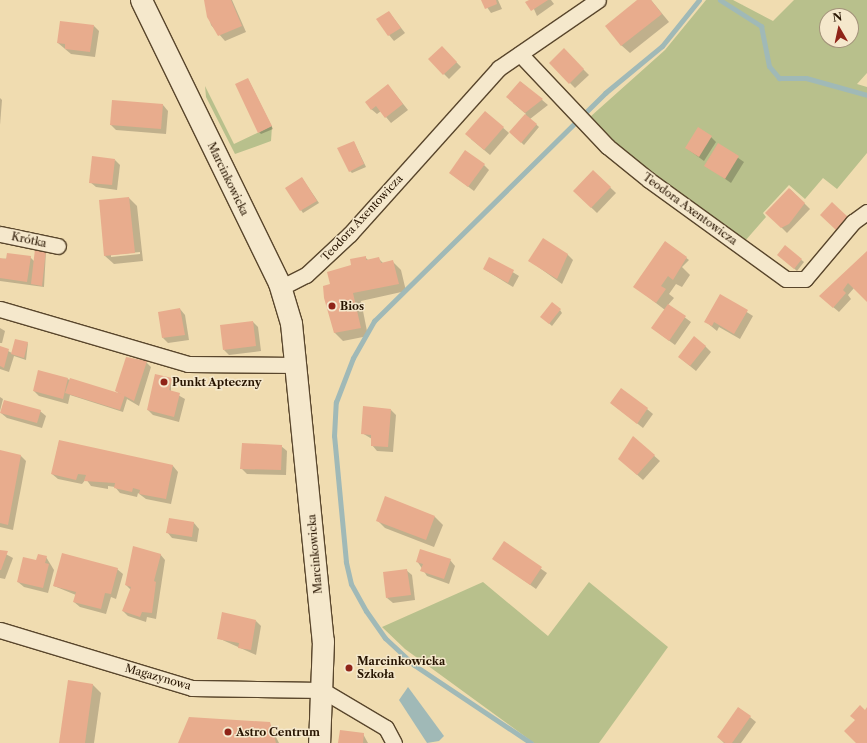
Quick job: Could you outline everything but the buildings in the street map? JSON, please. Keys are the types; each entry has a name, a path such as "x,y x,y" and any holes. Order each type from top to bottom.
{"street":[{"name":"Marcinkowicka","path":"141,0 280,288 291,322 298,365 323,641 319,743"},
{"name":"Teodora Axentowicza","path":"280,288 306,275 321,262 499,68 598,0"},
{"name":"Teodora Axentowicza","path":"520,54 590,128 649,180 786,279 805,279 853,222 867,212"},
{"name":"Krótka","path":"0,234 58,246"},
{"path":"0,309 188,364 298,365"},
{"name":"Magazynowa","path":"0,630 192,688 322,690"},
{"path":"322,690 386,728 394,743"}],"green space":[{"path":"706,0 733,0 773,21 794,0 867,0 867,73 857,84 867,87 867,153 837,189 823,178 805,199 789,185 763,213 766,217 745,241 688,205 609,139 590,117 665,50"},
{"path":"205,86 234,144 272,126 271,141 235,154 206,97"},
{"path":"483,582 548,636 589,582 668,647 599,743 534,743 405,649 382,627"}],"water":[{"path":"408,687 444,736 439,741 427,743 399,700"}],"waterway":[{"path":"531,743 414,665 385,638 366,611 351,584 346,562 334,436 336,402 353,358 374,321 605,93 662,46 699,0"},
{"path":"720,0 761,26 769,66 779,78 806,78 867,95"}],"place":[{"name":"Bios","path":"332,306"},
{"name":"Punkt Apteczny","path":"164,382"},
{"name":"Marcinkowicka Szkoła","path":"349,668"},
{"name":"Astro Centrum","path":"228,732"}]}
